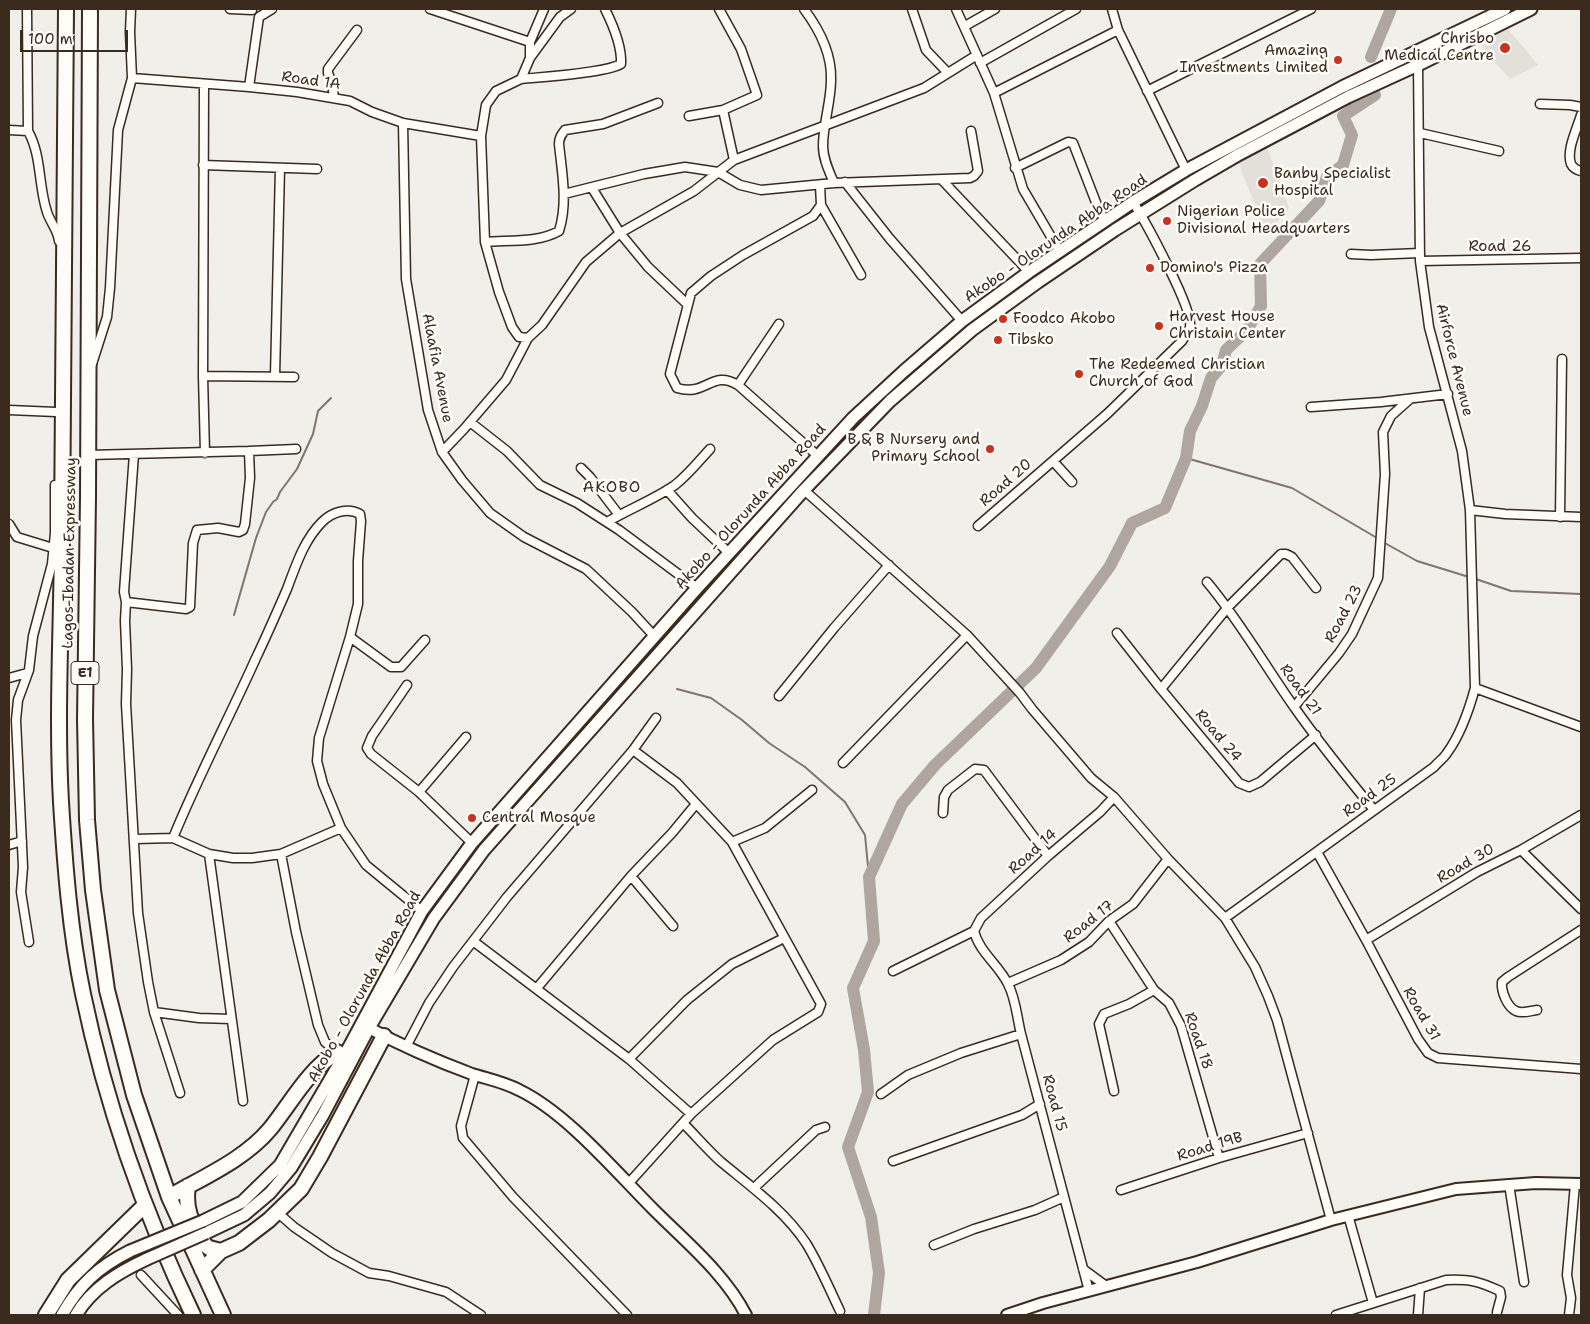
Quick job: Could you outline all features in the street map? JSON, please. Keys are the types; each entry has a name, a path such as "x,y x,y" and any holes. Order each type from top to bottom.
{"highway":[{"name":"Lagos-Ibadan Expressway","path":"66,9 59,709 61,802 68,890 83,996 117,1124 146,1205 193,1315"},
{"name":"Lagos-Ibadan Expressway","path":"90,9 85,776 93,890 108,990 134,1095 169,1197 223,1315"},
{"path":"202,1270 221,1251 239,1243 277,1212 300,1189 320,1158 384,1036"},
{"path":"169,1197 232,1161 252,1146 270,1129 305,1082 326,1058 343,1049"},
{"path":"188,1186 186,1197 189,1216 205,1245 221,1251"},
{"path":"46,1315 68,1280 146,1205"}],"main road":[{"name":"Akobo - Olorunda Abba Road","path":"62,1315 72,1298 88,1278 115,1258 203,1221 242,1202 280,1166 343,1049 422,911 472,843 697,588 853,418 876,396 962,321 1028,272 1133,202 1186,170 1381,75 1505,9"},
{"name":"Akobo - Olorunda Abba Road","path":"1381,75 1418,65 1531,9"},
{"name":"Akobo - Olorunda Abba Road","path":"76,1315 91,1296 119,1272 244,1214 270,1193 291,1168 323,1115 369,1028 434,918 472,865 804,490 890,401 972,330 1038,282 1140,214 1238,155 1369,81"},
{"path":"984,305 992,316"},
{"path":"708,576 718,586"},
{"path":"462,856 472,865"}],"street":[{"path":"27,9 28,131 35,143 38,155 46,211 60,239 52,564 33,636 29,670 18,700 16,720 23,867 21,892 30,942"},
{"path":"87,376 107,317 118,130 132,78 131,9"},
{"path":"230,9 252,9 259,17 249,87"},
{"path":"259,17 272,9"},
{"path":"430,9 530,42"},
{"path":"530,58 530,42 544,9"},
{"path":"521,79 530,58 560,17 571,9"},
{"path":"528,338 519,336 512,327 498,292 485,242 481,136 486,105 496,91 521,79 609,68 621,64 612,22 605,9"},
{"path":"689,116 723,110 757,95 741,49 719,9"},
{"path":"912,9 926,50 948,73"},
{"path":"956,9 994,93 1015,168 1023,189 1060,252"},
{"path":"964,26 995,9"},
{"path":"980,63 1076,9"},
{"path":"1112,9 1118,30 1186,170"},
{"path":"1147,91 1311,9"},
{"path":"806,10 821,35 830,68 831,81 823,147 826,162 834,183"},
{"path":"334,98 328,69 357,30"},
{"path":"994,93 1118,30"},
{"path":"442,452 506,380 528,338 542,325 586,262 620,233 694,191 734,160 924,88 977,55"},
{"name":"Airforce Avenue","path":"1418,65 1420,257 1429,328 1462,451 1470,510 1474,659"},
{"name":"Road 1A","path":"132,78 249,87 334,98 350,101 384,117 404,123 481,136"},
{"path":"204,84 203,376 205,452"},
{"path":"485,242 538,239 550,237 559,231 564,194 559,144 565,130 604,124 658,103"},
{"path":"1540,104 1570,104 1581,107"},
{"path":"723,110 734,160"},
{"path":"1581,115 1570,154 1571,164 1581,171"},
{"name":"Alaafia Avenue","path":"404,123 406,279 428,410 442,452 462,480 490,512 524,538 586,569 655,636"},
{"path":"9,130 28,131"},
{"path":"564,194 685,166 718,172 740,185 761,190 845,182 970,178 977,174 978,167 971,130"},
{"path":"1420,133 1499,151"},
{"path":"1015,168 1068,142 1073,143 1097,205 1106,221"},
{"path":"203,165 316,169"},
{"path":"276,376 280,168"},
{"path":"942,180 1028,272"},
{"path":"845,182 890,239 962,321"},
{"path":"820,185 821,204 861,275"},
{"path":"592,188 620,233 648,267 687,304"},
{"path":"1133,202 1140,214"},
{"path":"818,456 738,384 722,379 713,381 700,389 684,390 677,388 670,374 691,293 711,276 743,255 812,216 821,204"},
{"name":"Road 20","path":"978,526 1107,414 1182,341 1190,328 1189,318 1169,268 1140,214"},
{"path":"1352,254 1420,257"},
{"name":"Road 26","path":"1420,257 1545,260 1581,258"},
{"path":"738,384 779,324"},
{"path":"1560,517 1562,359"},
{"path":"203,376 294,376"},
{"path":"1311,407 1448,394"},
{"name":"Road 23","path":"1294,707 1339,653 1352,634 1378,578 1385,474 1383,432 1392,416 1410,399"},
{"path":"9,410 56,412"},
{"path":"470,422 507,451 540,485 577,503 607,522 697,588"},
{"path":"88,455 296,449"},
{"path":"607,522 680,481 710,449"},
{"path":"126,602 186,609 190,607 193,543 197,530 218,528 239,532 243,530 250,478 249,451"},
{"path":"134,454 124,592 126,602 126,704 138,913 154,1012 180,1093"},
{"name":"Road 20","path":"1053,461 1072,482"},
{"path":"581,468 619,515"},
{"path":"667,490 692,518 729,554"},
{"path":"804,490 967,635 1020,693 1091,778 1114,796 1168,859 1225,918 1255,967 1277,1020 1332,1220"},
{"path":"173,838 230,711 256,660 308,541 324,520 345,510 355,511 360,514 361,521 358,561 358,604 320,738 317,761 323,784 341,828 366,864 422,911"},
{"path":"1470,510 1581,518"},
{"path":"9,524 16,537 53,548"},
{"path":"1161,689 1228,607 1282,554 1292,557 1316,588"},
{"path":"780,696 834,628 889,564"},
{"name":"Road 21","path":"1207,582 1228,607 1294,707 1340,769 1374,810"},
{"name":"Road 24","path":"1117,633 1239,783 1249,787 1260,782 1316,735"},
{"path":"843,763 967,635"},
{"path":"350,637 391,667 396,668 401,667 425,640"},
{"name":"Road 25","path":"1225,918 1434,767 1447,753 1469,709 1475,688 1474,659"},
{"path":"9,678 27,673"},
{"path":"407,685 372,736 367,748 371,754 418,792 472,843"},
{"path":"1475,688 1581,727"},
{"path":"406,1047 439,986 473,941 554,841 633,750 656,718"},
{"path":"418,792 466,737"},
{"path":"628,1184 691,1114 773,1040 818,1012 821,1004 732,842 677,783 633,750"},
{"path":"943,813 944,797 948,790 970,771 975,769 984,770 1048,856"},
{"path":"732,842 765,828 812,790"},
{"name":"Road 14","path":"974,931 981,918 1048,856 1100,812 1114,796"},
{"path":"537,988 631,876 672,833 696,804"},
{"name":"Road 30","path":"1366,940 1477,872 1521,850 1581,815"},
{"path":"135,839 173,838 209,854 243,858 280,854 341,828"},
{"path":"9,845 22,841"},
{"path":"1521,850 1581,909"},
{"name":"Road 31","path":"1317,852 1418,1039 1428,1053 1438,1058 1581,1069"},
{"path":"209,854 243,1101"},
{"path":"280,854 318,1025 325,1042 343,1049"},
{"name":"Road 17","path":"1008,983 1061,960 1089,942 1109,921 1133,904 1168,859"},
{"path":"631,876 673,926"},
{"name":"Road 18","path":"1109,921 1154,990 1169,1003 1182,1026 1219,1158"},
{"path":"1536,1010 1517,1012 1512,1009 1502,993 1502,982 1581,930"},
{"path":"893,971 974,931"},
{"name":"Road 15","path":"974,931 977,941 1008,983 1013,997 1021,1034 1090,1291"},
{"path":"628,1059 687,1000 732,964 784,938"},
{"path":"473,941 628,1059 691,1114"},
{"path":"1114,1091 1099,1024 1104,1014 1129,1004 1154,990"},
{"path":"154,1012 199,1018 231,1019"},
{"path":"369,1028 406,1047 475,1075 501,1082 520,1090 547,1107 581,1136 727,1285 746,1315"},
{"path":"881,1094 908,1074 961,1053 1021,1034"},
{"path":"475,1075 461,1126 463,1138 513,1197 627,1315"},
{"path":"893,1161 1022,1115 1040,1104"},
{"path":"683,1122 720,1160 787,1219 805,1243 825,1278 840,1312"},
{"path":"754,1188 816,1130 825,1127"},
{"name":"Road 19B","path":"1121,1190 1219,1158 1308,1133"},
{"path":"1509,1184 1524,1282"},
{"path":"1008,1315 1043,1303 1197,1262 1332,1220 1456,1189 1509,1184 1578,1184 1567,1275 1571,1298 1569,1315"},
{"path":"934,1245 974,1229 1035,1210 1064,1197"},
{"path":"277,1212 294,1227 332,1254 369,1273 389,1276 446,1292 481,1315"},
{"path":"1348,1216 1373,1303"},
{"path":"1083,1269 1106,1286"},
{"path":"141,1275 178,1315"},
{"path":"1336,1315 1446,1280 1476,1281 1500,1291 1502,1297 1497,1312"},
{"path":"1418,1315 1420,1288"}],"shaded area":[{"name":"Chrisbo Medical Centre","path":"1508,29 1538,65 1510,79 1488,55 1480,42"},
{"name":"Banby Specialist Hospital","path":"1265,142 1289,208 1267,234 1236,157"}],"waterway":[{"path":"1371,57 1391,9"},
{"path":"874,1315 879,1273 871,1217 848,1147 868,1092 864,1050 853,988 874,941 869,877 902,804 935,765 1036,668 1110,566 1132,523 1165,508 1186,458 1190,431 1202,406 1211,378 1222,365 1226,350 1247,330 1261,306 1260,264 1319,201 1327,177 1343,165 1352,135 1343,116 1375,95"},
{"path":"234,615 256,538 266,512 297,469 313,434 318,411 331,398"},
{"path":"1186,458 1292,488 1377,538"},
{"path":"1383,542 1417,561 1469,577"},
{"path":"1473,578 1511,591 1581,594"},
{"path":"677,689 711,698 742,720 769,743 805,767 845,802 865,835 869,877"}],"place":[{"name":"Chrisbo Medical Centre","path":"1505,48"},
{"name":"Amazing Investments Limited","path":"1338,60"},
{"name":"Banby Specialist Hospital","path":"1263,183"},
{"name":"Nigerian Police Divisional Headquarters","path":"1167,221"},
{"name":"Domino's Pizza","path":"1150,268"},
{"name":"Foodco Akobo","path":"1003,319"},
{"name":"Harvest House Christain Center","path":"1159,326"},
{"name":"Tibsko","path":"998,340"},
{"name":"The Redeemed Christian Church of God","path":"1079,374"},
{"name":"B & B Nursery and Primary School","path":"990,449"},
{"name":"Central Mosque","path":"472,818"}],"district":[{"name":"AKOBO","path":"612,488"}]}
